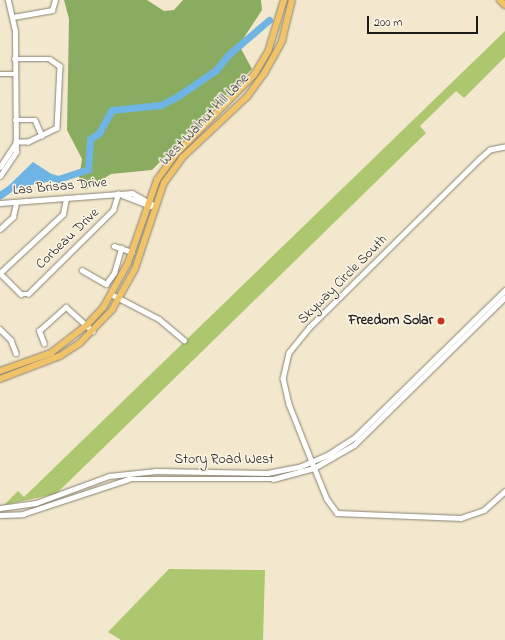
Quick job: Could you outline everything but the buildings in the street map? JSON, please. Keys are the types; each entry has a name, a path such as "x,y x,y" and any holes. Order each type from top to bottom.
{"main road":[{"name":"West Walnut Hill Lane","path":"0,371 47,355 87,325 112,295 132,252 148,199 163,169 250,80 273,37 284,0"},
{"name":"West Walnut Hill Lane","path":"0,379 24,372 55,359 93,331 120,298 135,269 154,206 171,171 259,82 282,41 292,0"},
{"path":"500,0 505,5"},
{"path":"276,28 284,31"},
{"path":"273,37 282,41"},
{"path":"24,372 47,355"}],"street":[{"path":"0,176 12,162 16,142 13,17 8,0"},
{"path":"13,17 52,10 55,0"},
{"path":"0,167 16,142 42,136 58,124 60,66 50,59 14,58"},
{"path":"0,74 14,74"},
{"path":"15,120 35,120 42,136"},
{"name":"Skyway Circle South","path":"505,147 490,150 480,159 310,327 289,353 284,374 285,390 314,468 330,506 342,516 461,518 484,510 505,491"},
{"name":"Las Brisas Drive","path":"1,203 16,204 66,198 132,193 148,199"},
{"name":"Las Brisas Drive","path":"120,194 146,206 154,206"},
{"name":"Corbeau Drive","path":"0,273 25,295 114,210 120,194"},
{"path":"0,273 63,214 66,198"},
{"path":"148,199 154,206"},
{"path":"0,229 13,217 16,204"},
{"path":"114,246 132,252"},
{"path":"82,270 106,284 114,273 121,248"},
{"name":"Story Road West","path":"0,508 36,503 109,476 131,472 267,473 312,462 344,445 505,290"},
{"path":"112,295 159,319 184,340"},
{"name":"Story Road West","path":"0,514 38,510 129,479 273,479 314,468 354,445 385,417 505,297"},
{"path":"44,344 39,331 66,308 93,331"},
{"path":"0,329 11,340 16,353"},
{"path":"407,386 413,388"},
{"path":"380,412 385,417"},
{"path":"36,503 38,510"}],"green space":[{"path":"64,0 147,0 164,11 174,10 183,0 261,0 262,10 239,45 252,69 152,170 111,174 85,190 79,178 82,159 67,130 69,19"},
{"path":"505,31 505,57 464,98 456,91 420,126 426,133 56,494 4,505 18,491 24,497"},
{"path":"169,569 265,570 263,640 121,640 108,632"}],"water":[{"path":"33,162 53,175 50,180 67,174 69,178 15,188 0,200 0,194"}],"waterway":[{"path":"43,175 58,179 88,169 90,139 99,133 112,110 161,105 178,96 216,70 228,55 269,20"},
{"path":"0,195 15,185"}],"place":[{"name":"Freedom Solar","path":"441,321"}]}
